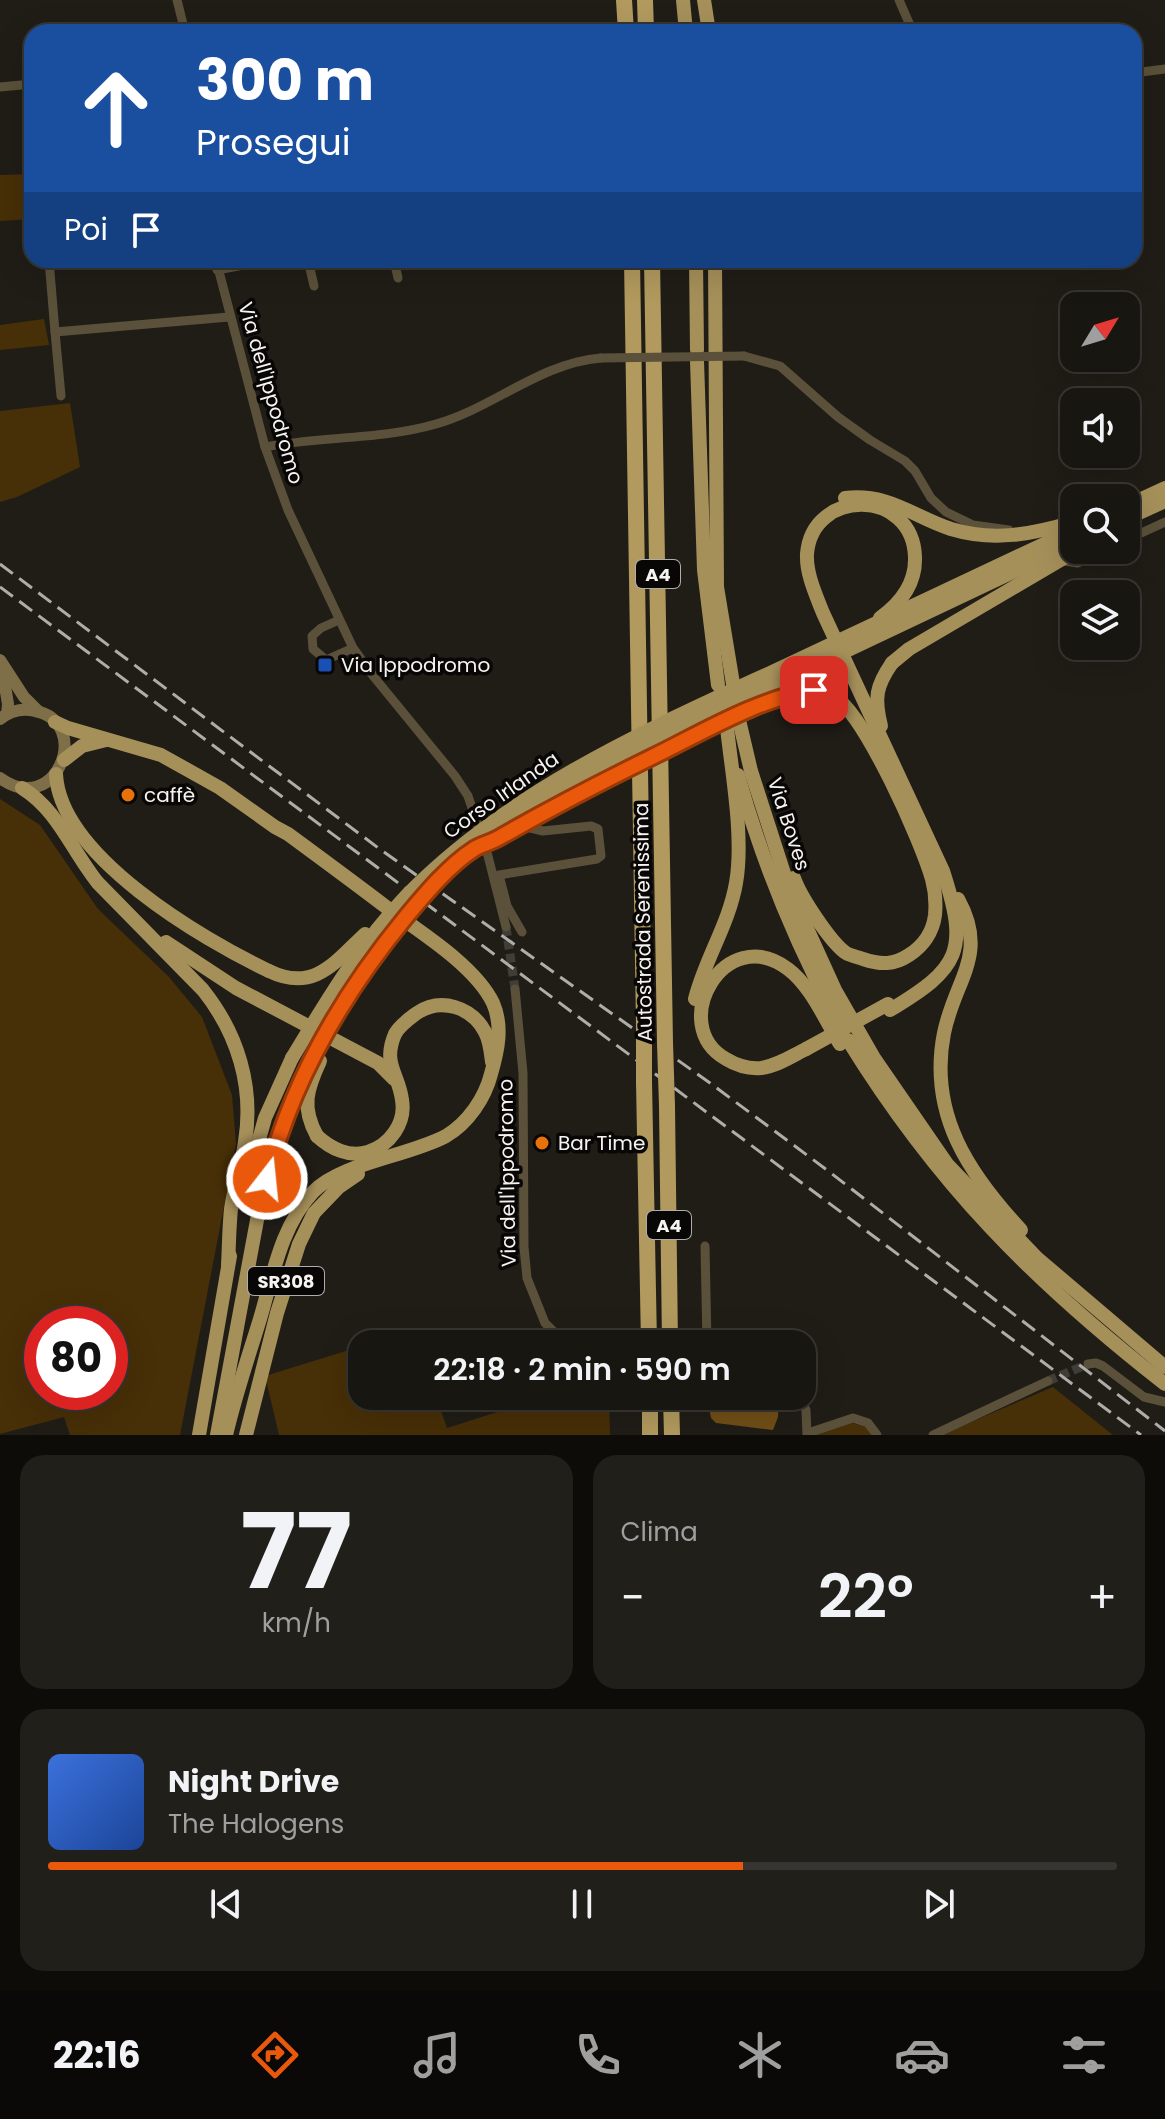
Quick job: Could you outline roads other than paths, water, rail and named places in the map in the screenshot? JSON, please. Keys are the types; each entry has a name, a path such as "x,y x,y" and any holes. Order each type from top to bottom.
{"highway":[{"path":"624,0 626,24"},
{"path":"645,0 646,24"},
{"path":"683,0 685,24"},
{"path":"704,0 708,24"},
{"name":"Autostrada Serenissima","path":"632,268 649,1330"},
{"name":"Autostrada Serenissima","path":"652,268 670,1330"},
{"path":"696,268 703,555 718,685"},
{"name":"Via Boves","path":"715,268 717,587 729,668 747,755 774,847 799,914 835,990 874,1058 947,1164 1019,1240 1086,1302 1165,1367"},
{"path":"1140,500 1165,488"},
{"path":"889,1007 934,975 950,950 950,913 943,890 926,860 819,618 803,576 800,554 804,537 827,506 877,497 953,529 977,535 1029,535 1060,526"},
{"path":"1140,513 1165,501"},
{"path":"867,627 890,611 904,595 913,578 914,544 895,515 880,507 846,502 832,512 816,531 807,554 809,570 823,613 943,871 958,929 957,945 951,961 942,975 930,985 889,1007 808,1053 780,1063 761,1068 745,1067 717,1054 701,1027 707,988 720,970 753,955 770,959 787,968 800,981 878,1102 907,1130"},
{"name":"Corso Irlanda","path":"199,1431 228,1266 246,1183 265,1118 292,1058 324,1005 361,952 407,896 489,823 577,766 1060,537"},
{"name":"Corso Irlanda","path":"217,1435 260,1204 285,1116 319,1045 361,977 416,905 475,848 588,773 1060,550"},
{"path":"905,790 877,711 876,696 880,681 892,663 909,649 1060,561"},
{"path":"475,848 618,774 794,693 814,690 832,695 846,706 891,782"},
{"path":"55,722 161,755 288,834 419,931 474,977 492,1002 499,1029 493,1068 481,1100 465,1120 446,1135 333,1177 315,1190 287,1231 226,1435"},
{"name":"Via Boves","path":"808,1053 781,1070 745,1076 727,1071 711,1061 693,1029 693,1010 701,974 725,924 736,883 739,854 727,728 747,808 776,891 839,1024"},
{"path":"64,760 82,746 108,740"},
{"path":"747,755 797,886 809,908 846,953 877,964 894,963 922,944 931,932 935,916 933,883 926,860"},
{"path":"56,774 56,785 66,813 105,861 139,891 200,934 281,976 301,979 322,973 407,896"},
{"path":"22,788 49,810 84,866 192,977 215,1005 234,1039 243,1064 248,1109 246,1141 231,1208 228,1266"},
{"name":"Via Boves","path":"943,871 970,923 972,945 945,1032 941,1066 942,1101 961,1152 987,1193 1086,1302"},
{"path":"136,921 236,988 378,1063 394,1079"},
{"path":"361,977 351,1004 312,1080 307,1113 317,1136 327,1145 354,1153 366,1153 388,1141 402,1118 403,1102 394,1079 391,1048 399,1027 424,1008 442,1004 467,1012 477,1020 487,1034 493,1068"},
{"path":"848,1040 907,1130 948,1183 1011,1252 1090,1324 1165,1384"},
{"name":"SR308","path":"246,1435 277,1313 299,1244 314,1213 339,1187 381,1161"},
{"path":"650,1410 650,1435"},
{"path":"671,1410 672,1435"}],"main road":[{"path":"0,661 24,697 55,722 62,733 65,747 64,760 56,774 35,787 22,788 0,778"},
{"path":"0,661 8,704 4,716"},
{"path":"4,716 22,709 38,711"}],"street":[{"path":"177,0 183,24"},
{"path":"899,0 910,24"},
{"path":"1142,72 1165,69"},
{"path":"0,87 24,85"},
{"path":"50,268 61,396"},
{"name":"Via dell'Ippodromo","path":"217,268 265,447 288,510 353,648 468,796 506,927"},
{"path":"310,268 314,286"},
{"path":"396,268 398,278"},
{"path":"55,332 229,317"},
{"path":"265,447 411,431 440,423 578,360 744,356 780,366 838,417 905,461 938,506 961,521 1024,532 1060,561"},
{"path":"1140,534 1165,522"},
{"path":"339,620 312,636 313,649 326,660 353,648"},
{"path":"481,833 499,823 514,823 543,831 591,826 598,829 601,856 597,859 499,875 507,906 522,932"},
{"name":"Via dell'Ippodromo","path":"515,989 523,1073 527,1278 545,1323 552,1330"},
{"path":"705,1246 707,1330"},
{"path":"1088,1364 1103,1366 1144,1397 1165,1402"},
{"path":"933,1435 1048,1381"},
{"path":"806,1410 808,1434 853,1418 868,1423 877,1435"}],"tunnel":[{"path":"506,927 515,989"},
{"path":"1048,1381 1088,1364"}],"railway":[{"path":"0,564 381,850 710,1083 827,1170 1165,1431"},
{"path":"0,587 1141,1435"}],"place":[{"name":"Via Ippodromo","path":"325,665"},
{"name":"caffè","path":"128,795"},
{"name":"Bar Time","path":"542,1143"}]}
